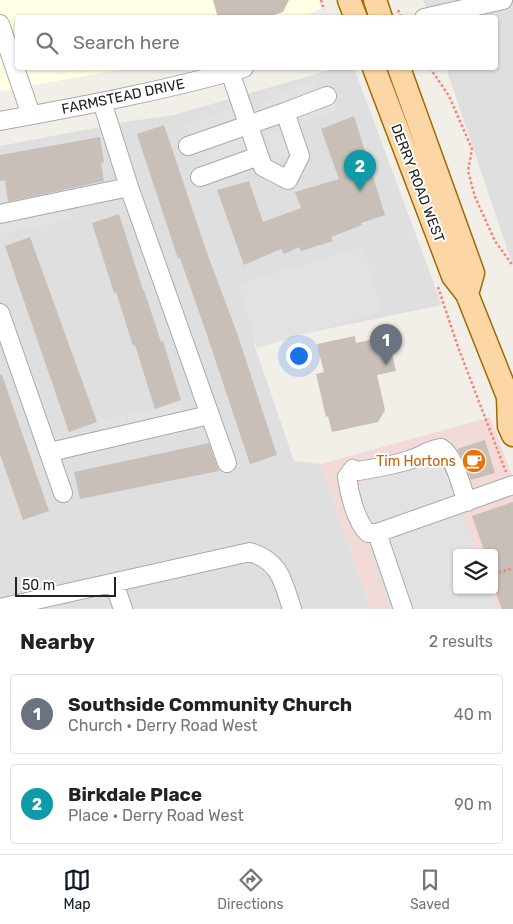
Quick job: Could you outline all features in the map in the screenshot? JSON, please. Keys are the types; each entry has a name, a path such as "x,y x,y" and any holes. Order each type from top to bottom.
{"main road":[{"path":"349,0 355,15"},
{"path":"375,0 380,15"},
{"name":"DERRY ROAD WEST","path":"375,70 454,276 468,294 511,399 509,426 513,435"},
{"name":"DERRY ROAD WEST","path":"400,70 473,273 468,294"}],"street":[{"path":"437,15 503,0"},
{"path":"0,24 15,68"},
{"path":"16,70 31,115"},
{"path":"237,70 248,124 263,167 288,180 300,156 284,112"},
{"name":"FARMSTEAD DRIVE","path":"0,121 102,102 237,70"},
{"path":"188,146 327,96"},
{"path":"102,102 129,187 227,462"},
{"path":"200,176 259,156"},
{"path":"0,214 129,187"},
{"path":"0,313 63,493"},
{"path":"50,452 210,415"},
{"path":"466,502 448,452 441,448 423,453 413,459 358,471 353,469 347,477 348,489 355,510 364,529 368,533 377,533 466,502 513,485"},
{"path":"377,533 403,609"},
{"path":"0,608 250,552 272,562 281,573 292,609"},
{"path":"114,583 123,609"}],"path":[{"path":"321,0 324,10"},
{"path":"431,70 450,96 472,149 468,171 474,197 495,241 513,266"},
{"path":"498,573 513,568"}],"shaded area":[{"path":"0,0 319,0 321,8 307,15 15,15 15,70 119,70 0,91"},
{"path":"423,0 513,0 513,266 447,70 498,70 498,15 428,15"},
{"path":"330,70 355,70 442,305 254,344 294,461 321,464 371,609 0,609 0,146 131,121 174,115"},
{"path":"316,79 320,90 332,85 338,99 335,101 338,109 304,122 300,111 271,122 263,100"},
{"path":"233,108 253,167 206,183 186,125"},
{"path":"291,125 299,152 273,160 265,133"},
{"path":"70,207 72,220 0,234 0,220"},
{"path":"363,247 382,311 257,348 238,284"},
{"path":"182,403 185,415 102,433 98,420 124,415 127,423 129,423 127,415"},
{"path":"490,417 513,478 513,609 371,609 321,464"},
{"path":"443,453 476,549 453,549 453,594 491,594 497,609 390,609 351,488"}],"building":[{"path":"213,0 289,0 283,12 274,15 217,15"},
{"path":"354,116 385,215 361,223 362,225 331,237 333,241 301,251 299,247 284,254 281,249 244,265 217,190 249,181 263,222 301,208 295,192 339,179 321,129"},
{"path":"164,125 207,253 237,333 277,455 250,464 180,258 178,259 137,134"},
{"path":"100,137 104,162 101,163 104,181 8,202 5,180 0,181 0,155"},
{"path":"119,214 161,342 163,341 181,400 155,409 135,345 133,346 116,292 114,293 92,223"},
{"path":"30,237 97,422 69,432 5,246"},
{"path":"355,336 356,343 388,336 396,371 377,375 385,410 378,422 332,432 328,416 326,417 316,374 324,372 317,344"},
{"path":"0,375 2,375 49,511 23,520 0,454"},
{"name":"Tim Hortons","path":"485,440 495,473 471,480 457,449"},
{"path":"209,443 219,471 80,499 74,472"},
{"path":"513,502 513,609 502,609 496,594 498,594 498,549 484,549 472,516"}],"place":[{"name":"Birkdale Place","path":"360,191"},
{"name":"Southside Community Church","path":"386,365"},
{"name":"Tim Hortons","path":"474,461"}]}
